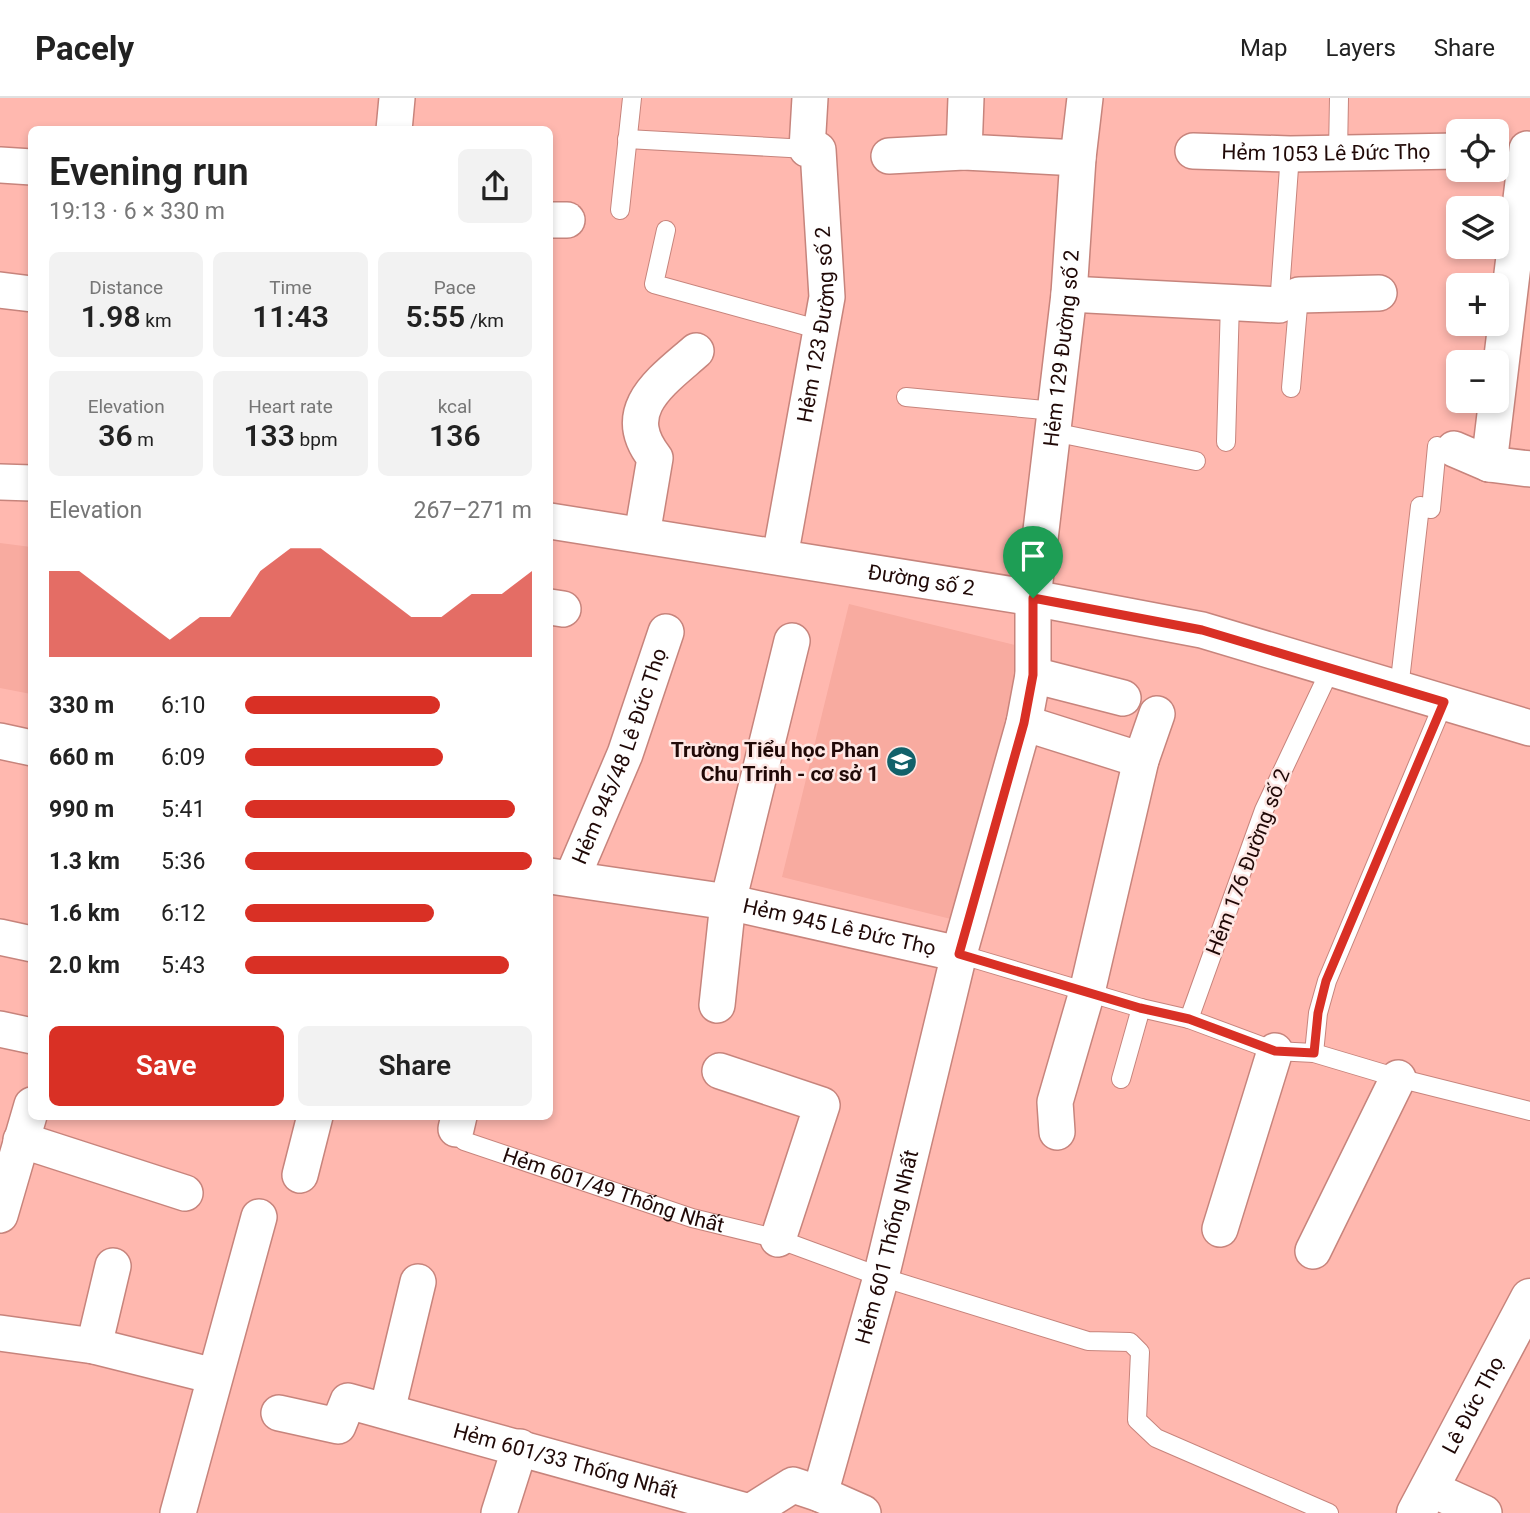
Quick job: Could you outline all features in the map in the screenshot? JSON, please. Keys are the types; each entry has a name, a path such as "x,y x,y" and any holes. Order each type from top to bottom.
{"main road":[{"name":"Lê Đức Thọ","path":"1423,1501 1530,1298"}],"street":[{"path":"394,126 397,98"},
{"path":"807,149 810,98"},
{"path":"964,152 966,98"},
{"name":"Hẻm 129 Đường số 2","path":"1024,723 1033,675 1033,598 1069,294 1077,159 1085,98"},
{"name":"Hẻm 123 Đường số 2","path":"780,557 827,297 818,149 807,149"},
{"path":"1489,464 1518,149"},
{"name":"Hẻm 1053 Lê Đức Thọ","path":"1193,151 1290,154 1446,150"},
{"path":"889,156 964,152 1077,159"},
{"path":"0,166 28,167"},
{"path":"0,289 28,293"},
{"path":"1069,294 1230,302 1380,293"},
{"path":"642,535 655,458 645,445 640,429 641,412 650,393 696,351"},
{"path":"1445,447 1489,464 1530,469"},
{"path":"0,482 28,483"},
{"name":"Đường số 2","path":"553,521 1033,598 1202,630 1530,728"},
{"name":"Hẻm 945/48 Lê Đức Thọ","path":"561,877 625,754 666,632"},
{"path":"718,1005 728,902 792,641"},
{"path":"1033,675 1123,698"},
{"path":"1057,1132 1055,1102 1087,992 1141,760 1157,714"},
{"path":"1024,723 1141,760"},
{"name":"Hẻm 601 Thống Nhất","path":"820,1494 881,1278 959,954 1024,723"},
{"path":"0,741 28,747"},
{"name":"Hẻm 945 Lê Đức Thọ","path":"561,877 728,902 959,954"},
{"path":"0,937 28,943"},
{"path":"0,1029 28,1035"},
{"path":"1220,1229 1275,1051"},
{"path":"720,1071 822,1105 778,1239"},
{"path":"1313,1251 1398,1078"},
{"path":"0,1214 28,1118"},
{"path":"300,1175 314,1120"},
{"path":"21,1140 185,1193"},
{"path":"178,1513 259,1217"},
{"path":"94,1346 113,1266"},
{"path":"387,1411 418,1282"},
{"path":"0,1333 94,1346 214,1376"},
{"name":"Hẻm 601/33 Thống Nhất","path":"279,1413 338,1426 348,1401 750,1512 793,1485 820,1494"},
{"path":"499,1513 520,1447"},
{"path":"820,1494 863,1513"},
{"path":"1423,1501 1484,1513"}],"lane":[{"path":"620,210 632,98"},
{"path":"1338,153 1339,98"},
{"path":"627,139 807,149"},
{"path":"1290,154 1291,388"},
{"path":"666,230 654,284 821,330"},
{"path":"1226,442 1230,302"},
{"path":"906,397 1054,422 1196,461"},
{"path":"1399,689 1420,506 1431,509 1445,447"},
{"name":"Hẻm 176 Đường số 2","path":"1189,1019 1264,810 1331,668"},
{"path":"1314,1053 1318,1013 1326,981 1444,702"},
{"name":"Hẻm 945 Lê Đức Thọ","path":"959,954 1140,1008 1189,1019 1275,1051 1314,1053 1398,1078 1530,1111"},
{"path":"1121,1079 1140,1008"},
{"name":"Hẻm 601/49 Thống Nhất","path":"458,1123 464,1141 476,1146 692,1218 778,1239 881,1278 1088,1341 1130,1342 1140,1352 1137,1420 1156,1438 1329,1513"}],"shaded area":[{"path":"0,543 28,547 28,693 0,688"},
{"name":"Trường Tiểu học Phan Chu Trinh - cơ sở 1","path":"849,604 1023,647 955,920 782,877"}],"place":[{"name":"Trường Tiểu học Phan Chu Trinh - cơ sở 1","path":"902,762"}],"route":[{"path":"1033,598 1202,630 1444,702 1326,981 1318,1013 1314,1053 1275,1051 1189,1019 1140,1008 959,954 1024,723 1033,675 1033,598"}]}
